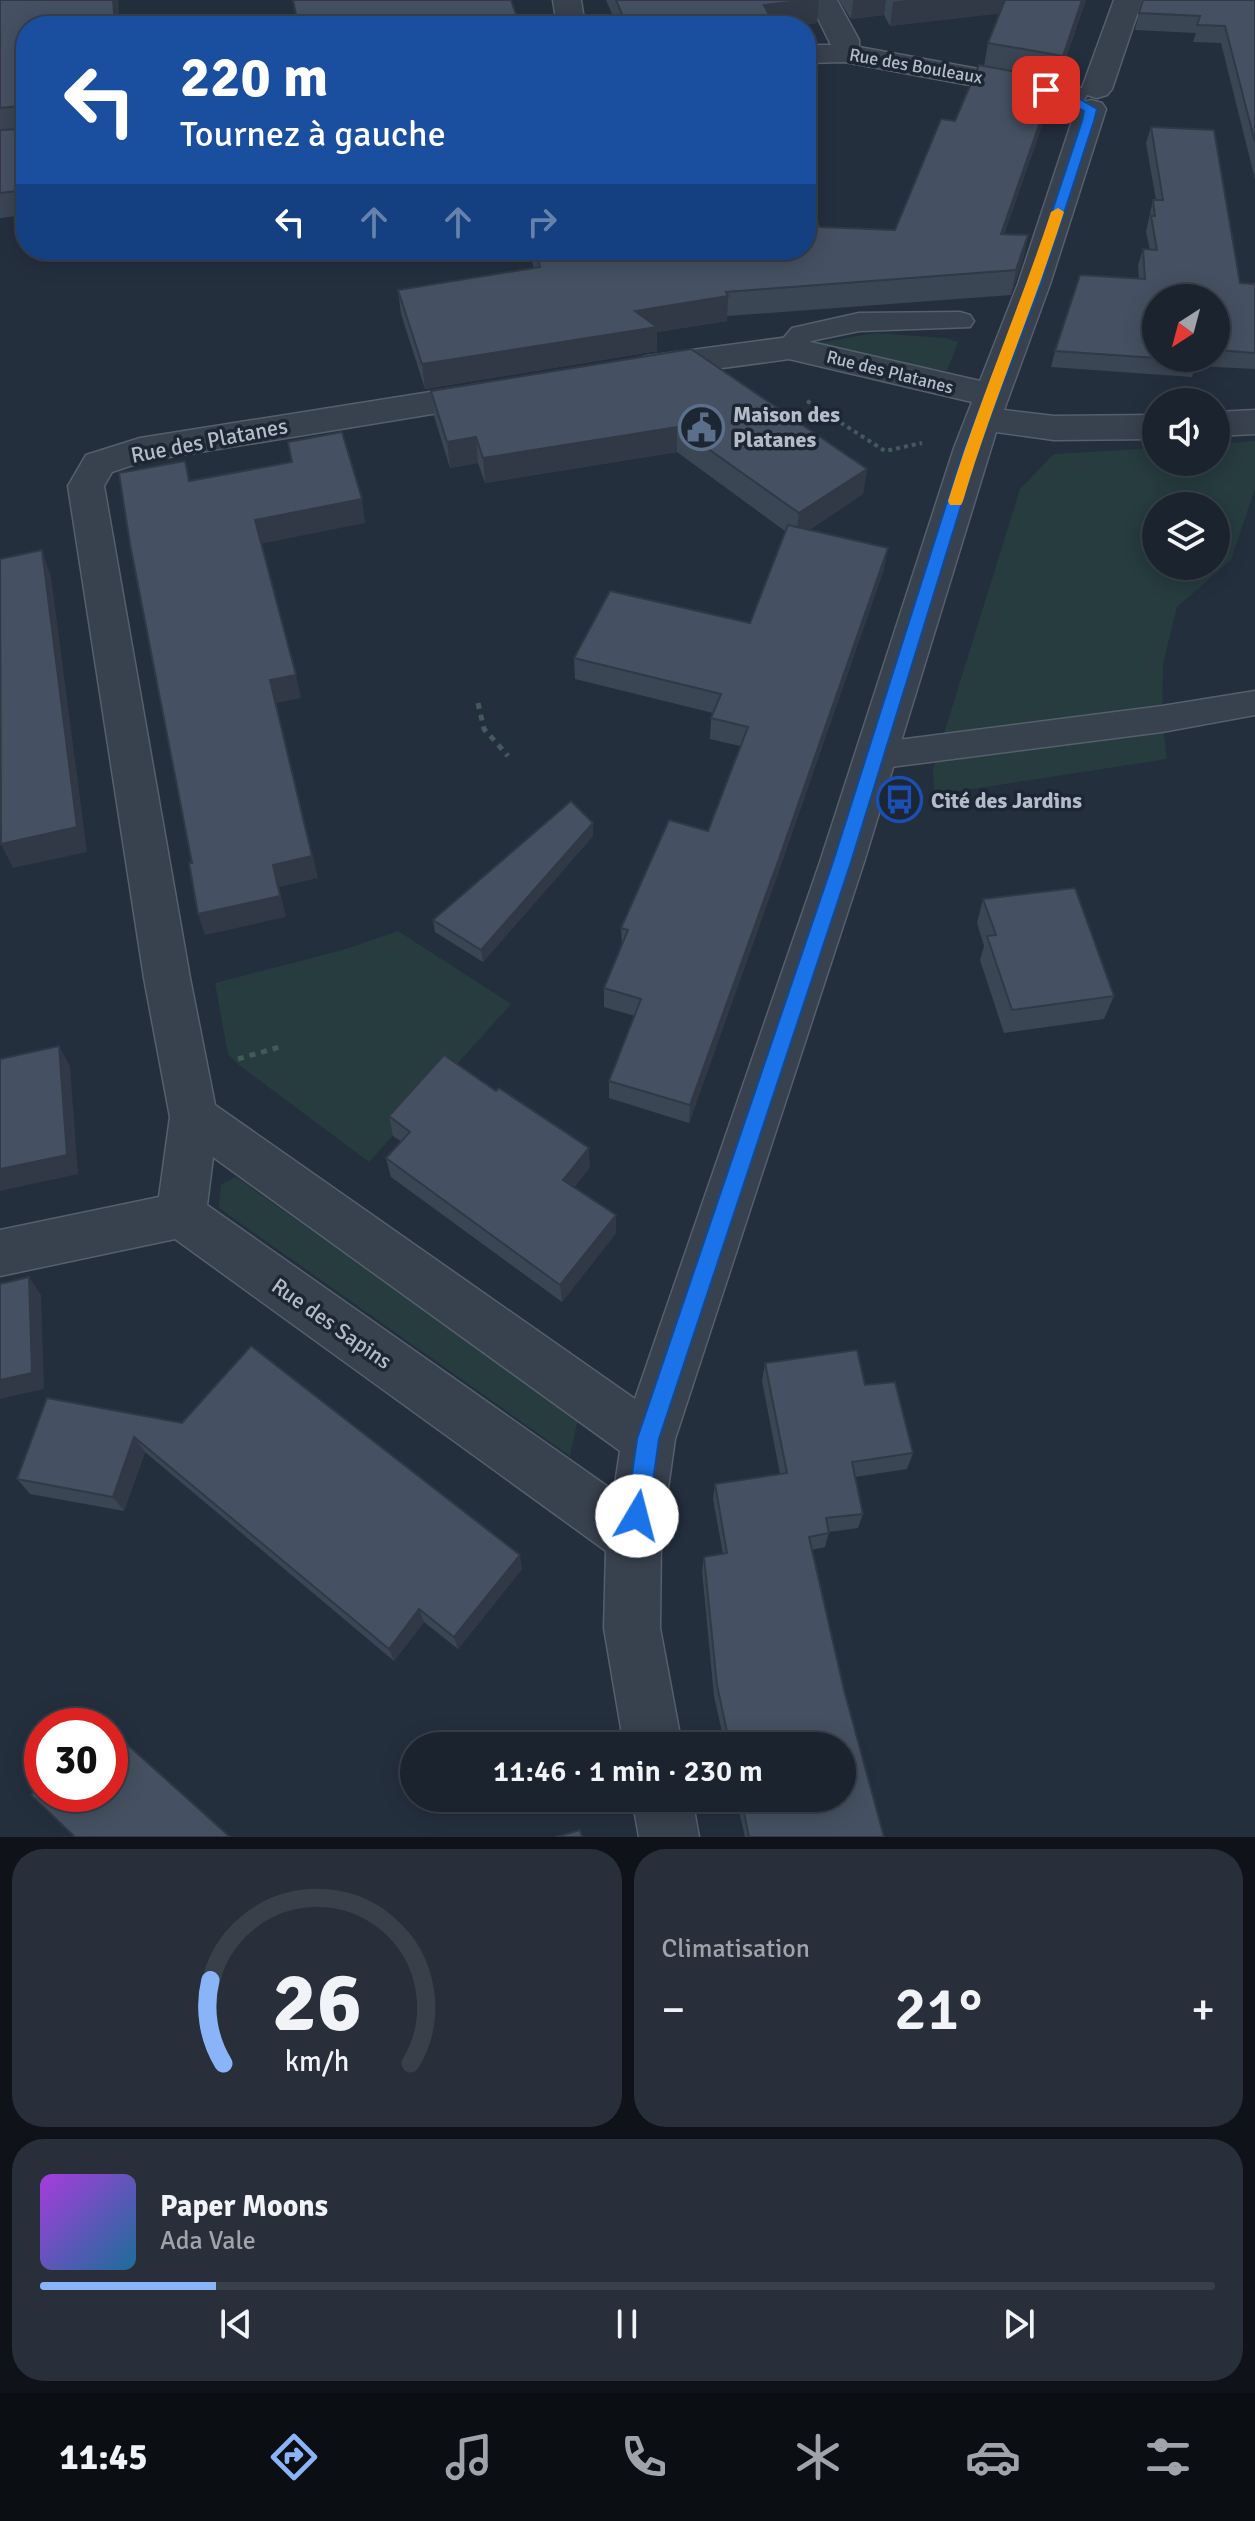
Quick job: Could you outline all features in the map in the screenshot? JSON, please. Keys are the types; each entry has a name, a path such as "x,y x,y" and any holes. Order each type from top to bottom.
{"street":[{"path":"823,0 845,40 845,53"},
{"path":"651,1732 632,1628 634,1538 648,1439 875,756 986,407 1034,284 1087,98 1128,0"},
{"name":"Rue des Bouleaux","path":"816,54 845,53 1087,98"},
{"name":"Rue des Platanes","path":"612,374 789,348 957,389 986,407 1054,428 1142,427"},
{"name":"Rue des Platanes","path":"181,1215 194,1117 167,978 86,486 99,464 140,450 520,388"},
{"path":"1230,423 1255,422"},
{"path":"194,1117 648,1439"},
{"path":"0,1253 181,1215"},
{"name":"Rue des Sapins","path":"181,1215 634,1538"},
{"path":"665,1812 669,1837"}],"lane":[{"name":"Rue des Platanes","path":"789,348 802,334 859,322 960,321"},
{"path":"875,756 1162,719 1255,703"}],"path":[{"path":"478,703 484,729 508,756"}],"green space":[{"path":"875,333 945,338 958,342 947,371 890,363 813,344"},
{"path":"1255,441 1255,489 1230,561 1230,492 1142,492 1142,580 1208,580 1177,607 1163,664 1162,719 1167,759 934,795 933,769 1020,489 1054,454 1142,449 1142,476 1230,476 1230,443"},
{"path":"398,931 511,1004 369,1162 228,1054 215,983 346,949"},
{"path":"236,1177 578,1418 570,1456 219,1208 221,1185"}],"building":[{"path":"0,0 113,0 114,16 16,16 16,106 0,108"},
{"path":"293,0 511,0 517,16 296,16"},
{"path":"616,0 808,0 764,5 770,16 623,16"},
{"path":"1005,0 1082,0 1063,56 988,43"},
{"path":"1143,0 1255,0 1255,142 1225,26 1197,25 1200,16 1139,13"},
{"path":"979,65 1055,79 1001,234 1028,235 1016,270 726,292 728,296 635,311 657,327 422,364 398,290 540,267 538,260 816,260 816,219 820,227 895,230 941,119 955,121"},
{"path":"1151,127 1214,130 1240,283 1255,284 1255,353 1230,351 1230,284 1142,284 1142,357 1055,351 1080,275 1145,279 1143,249 1157,250 1151,216 1155,216 1153,200 1163,200"},
{"path":"16,129 16,191 0,193 0,130"},
{"path":"691,349 867,469 799,513 677,427 483,458 476,437 447,442 431,391"},
{"path":"342,432 362,499 255,520 296,675 270,680 312,856 273,865 280,896 198,914 189,863 192,863 119,473 185,461 189,481 292,462 288,442"},
{"path":"788,525 888,548 690,1105 609,1081 641,999 604,988 628,930 621,928 669,820 708,831 748,727 711,718 721,694 574,658 610,591 750,623"},
{"path":"42,550 77,827 1,844 0,559"},
{"path":"571,801 593,823 481,950 433,920"},
{"path":"1075,888 1114,996 1012,1010 987,936 996,935 983,899"},
{"path":"59,1046 67,1155 0,1169 0,1059"},
{"path":"444,1055 589,1148 563,1180 616,1215 560,1285 386,1158 410,1132 389,1116"},
{"path":"29,1277 32,1373 0,1380 0,1284"},
{"path":"251,1346 520,1555 454,1637 419,1609 389,1649 134,1437 113,1497 17,1479 47,1398 182,1423"},
{"path":"857,1350 865,1385 895,1382 913,1453 852,1462 863,1514 826,1518 829,1533 809,1537 855,1732 727,1732 717,1685 704,1557 727,1553 715,1484 787,1473 765,1363"},
{"path":"856,1734 884,1837 749,1837 744,1812 856,1812"},
{"path":"128,1745 230,1837 75,1837 49,1812 128,1812"},
{"path":"580,1830 582,1837 556,1837"}],"slow traffic":[{"path":"956,501 972,448 1058,212"}],"place":[{"name":"Maison des Platanes","path":"702,427"},
{"name":"Cité des Jardins","path":"900,800"}],"route":[{"path":"637,1516 648,1439 842,862 972,448 1034,284 1088,121 1091,109 1074,101 1073,95 1046,90"}]}
